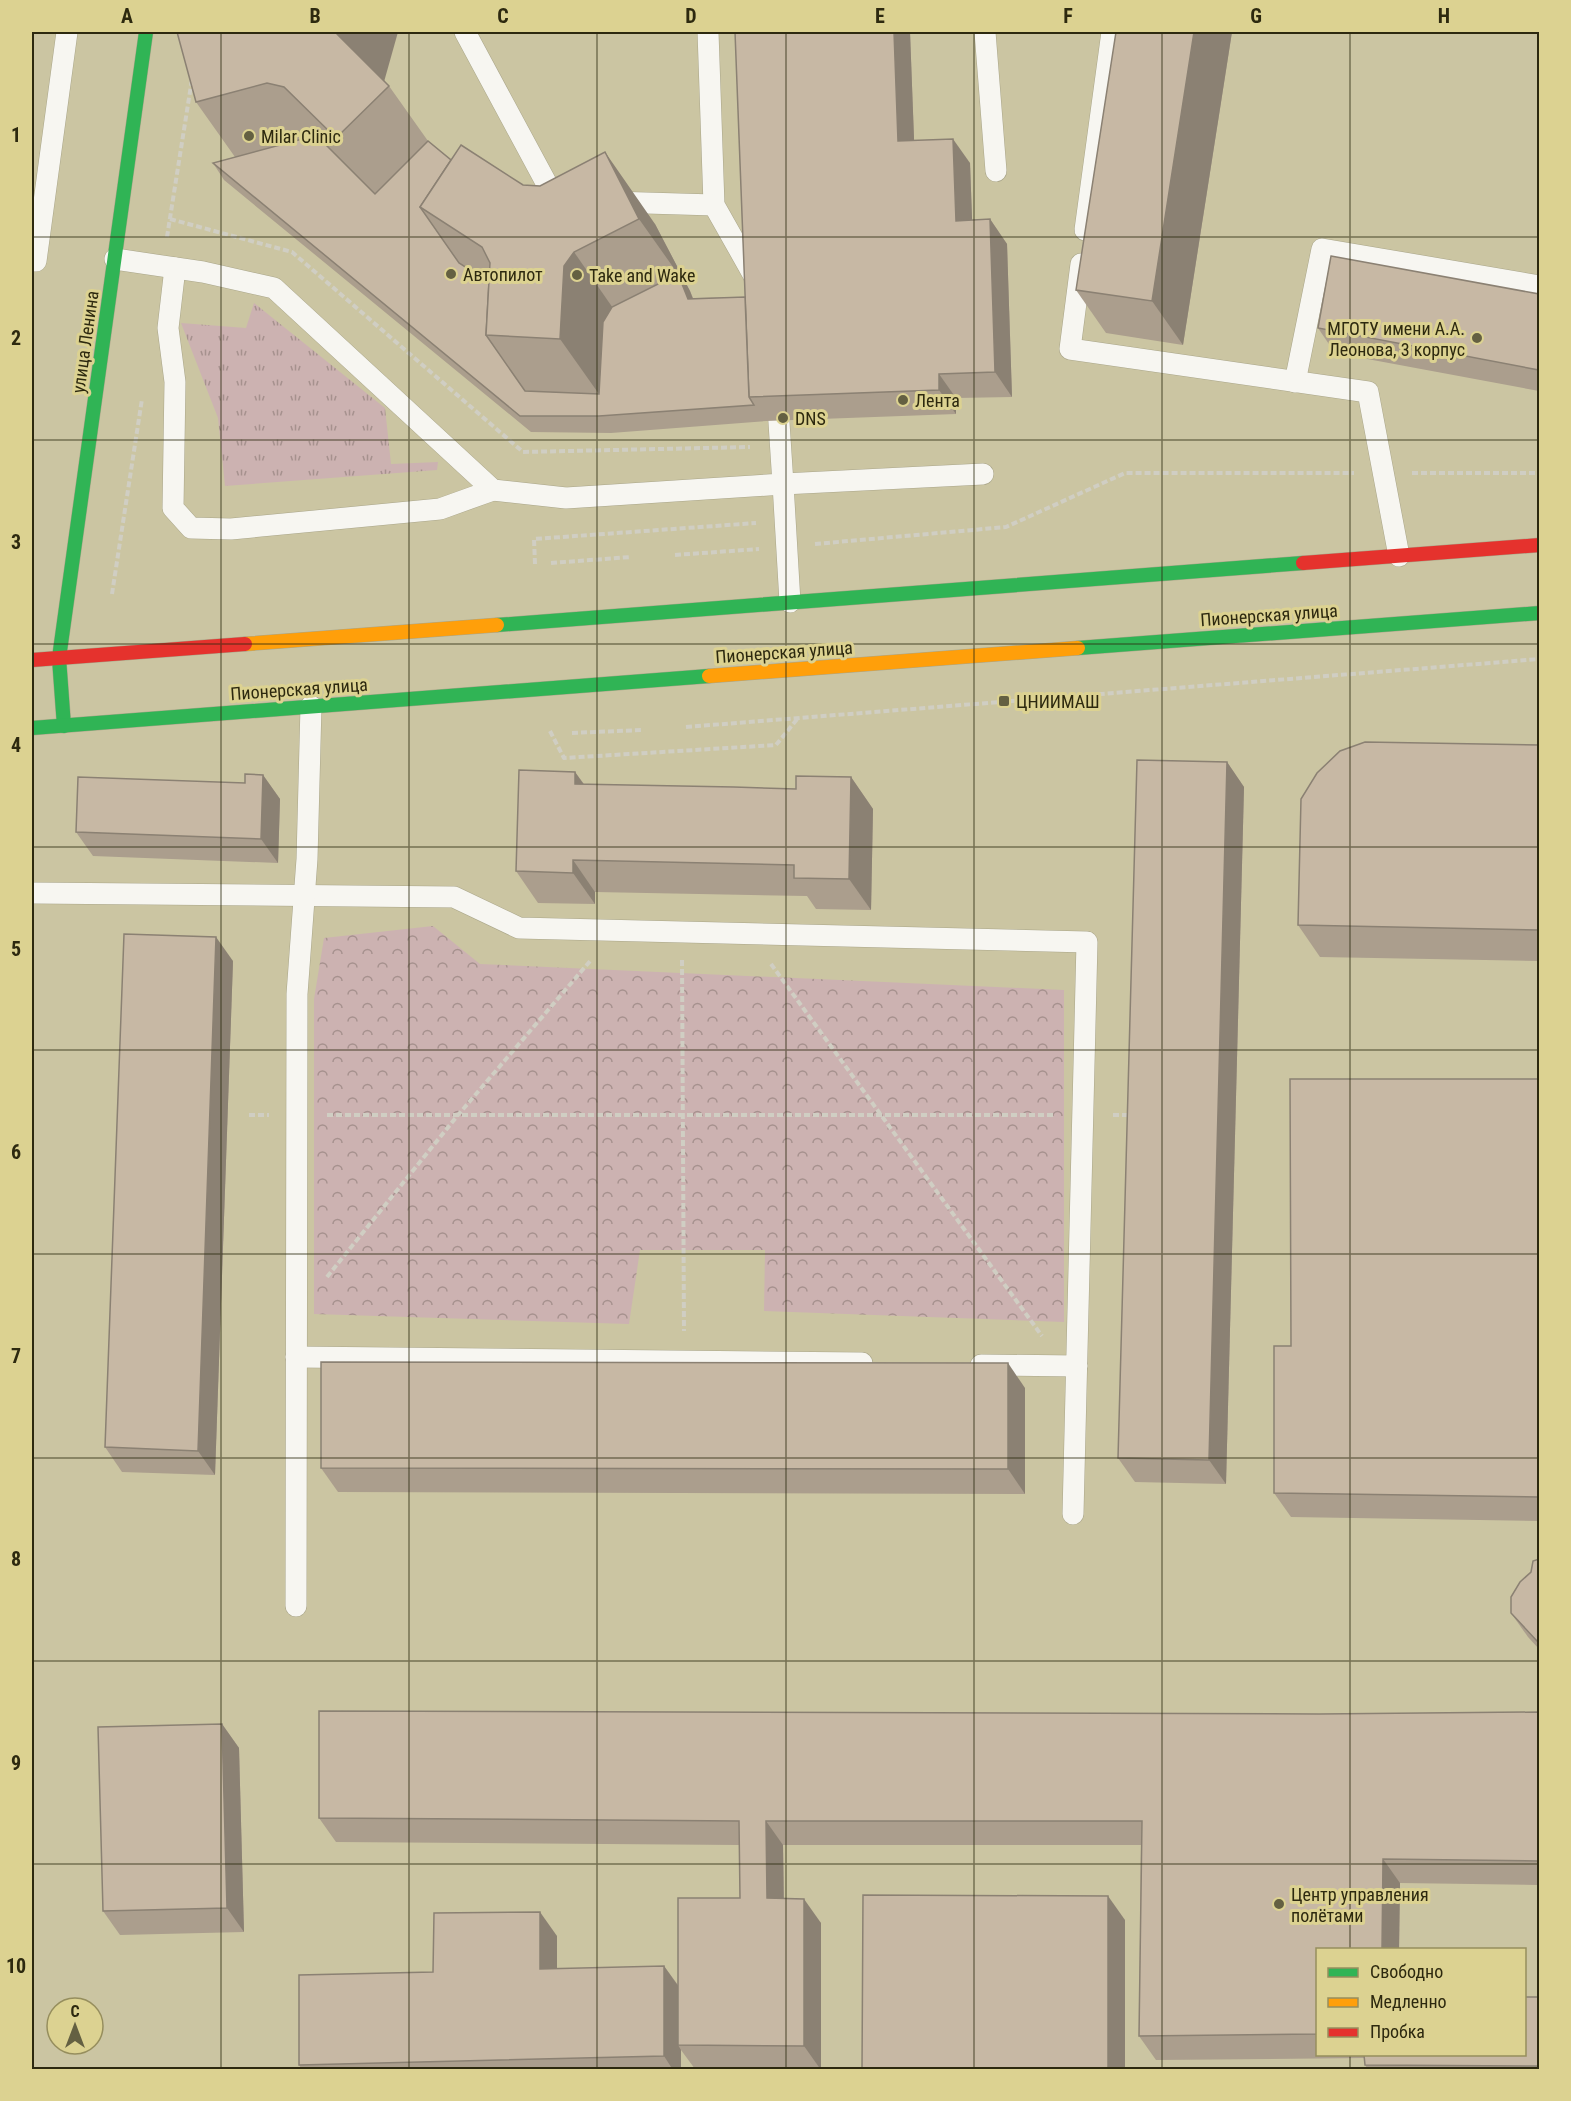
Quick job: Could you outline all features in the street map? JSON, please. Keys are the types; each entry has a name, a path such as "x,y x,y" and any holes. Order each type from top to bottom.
{"main road":[{"name":"улица Ленина","path":"64,726 59,658 146,32"},
{"path":"32,660 1539,545"},
{"name":"Пионерская улица","path":"32,728 1539,613"}],"lane":[{"path":"32,261 36,261 67,32"},
{"path":"465,32 556,201 714,205"},
{"path":"708,32 714,205 766,296"},
{"path":"985,32 996,171"},
{"path":"1112,32 1070,349 1368,392 1399,556"},
{"path":"1296,382 1322,249 1539,286"},
{"path":"115,259 175,268 274,288 493,490"},
{"path":"175,268 168,328 175,382 174,508 191,528 231,529 440,509 493,490 566,498 983,474"},
{"path":"776,376 790,602"},
{"path":"296,1606 297,994 304,894 310,706"},
{"path":"32,893 454,897 519,928 1087,942 1083,1115 1070,1366 1072,1514"},
{"path":"296,1357 886,1364"},
{"path":"957,1364 1070,1366"}],"path":[{"path":"170,219 292,252 523,452 781,446"},
{"path":"675,555 1006,527 1125,473 1539,473"},
{"path":"535,564 534,539 757,523"},
{"path":"551,563 631,557"},
{"path":"686,727 1539,659"},
{"path":"550,731 564,758 776,745 799,718"},
{"path":"572,734 643,730"},
{"path":"296,1316 458,1115 617,930"},
{"path":"681,932 685,1361"},
{"path":"749,933 880,1115 1070,1366"},
{"path":"249,1115 1135,1115"}],"green space":[{"path":"254,303 385,408 391,464 438,462 437,470 225,486 218,418 181,323 246,328"},
{"path":"433,926 480,964 1064,990 1064,1322 764,1311 765,1250 640,1250 629,1324 314,1314 314,999 324,938"}],"building":[{"path":"177,32 336,32 389,86 336,138 284,87 267,83 196,102"},
{"path":"735,32 894,32 898,141 953,139 956,221 990,219 995,372 939,374 939,390 749,397"},
{"path":"1116,32 1194,32 1152,301 1076,290"},
{"path":"306,138 323,142 375,194 428,141 451,160 420,207 459,263 489,282 486,335 525,391 599,394 603,322 612,307 678,274 688,299 745,297 749,397 754,405 599,416 520,416 213,163"},
{"path":"461,145 523,185 540,186 605,152 639,219 574,252 564,266 560,339 486,335 490,263 482,247 420,207"},
{"path":"1331,256 1539,294 1539,370 1318,328"},
{"path":"1365,742 1539,745 1539,930 1298,925 1301,799 1317,773 1340,751"},
{"path":"1137,760 1227,762 1209,1460 1118,1458"},
{"path":"519,770 575,772 575,784 796,789 796,776 851,777 849,879 794,878 794,865 573,860 573,873 516,871"},
{"path":"245,774 263,775 261,839 76,832 78,777 245,783"},
{"path":"124,934 216,937 198,1451 105,1447"},
{"path":"1290,1079 1539,1079 1539,1497 1274,1493 1274,1346 1291,1346"},
{"path":"321,1362 1008,1363 1008,1469 321,1468"},
{"path":"1539,1559 1539,1641 1537,1641 1511,1613 1511,1597 1520,1582 1531,1572 1533,1561"},
{"name":"Центр управления полётами","path":"319,1711 1319,1714 1539,1712 1539,1861 1383,1859 1382,1948 1316,1948 1316,2034 1139,2036 1142,1821 766,1821 767,1898 804,1899 804,2046 678,2045 678,1898 740,1898 739,1821 319,1818"},
{"path":"222,1724 227,1908 103,1911 98,1727"},
{"path":"863,1895 1108,1896 1108,2070 862,2070"},
{"path":"540,1912 540,1969 664,1966 664,2056 299,2065 299,1975 433,1972 434,1913"},
{"path":"1526,1997 1539,1997 1539,2066 1365,2065 1364,2056 1526,2056"}],"traffic: fast":[{"path":"64,726 59,658 146,32"},
{"path":"497,625 1303,563"},
{"path":"1078,648 1540,613"},
{"path":"32,728 709,676"}],"traffic: slow":[{"path":"245,644 497,625"},
{"path":"709,676 1078,648"}],"traffic: jam":[{"path":"1303,563 1540,545"},
{"path":"32,660 245,644"}],"place":[{"name":"Milar Clinic","path":"249,136"},
{"name":"Автопилот","path":"451,274"},
{"name":"Take and Wake","path":"577,275"},
{"name":"МГОТУ имени А.А. Леонова, 3 корпус","path":"1477,338"},
{"name":"Лента","path":"903,400"},
{"name":"DNS","path":"783,418"},
{"name":"ЦНИИМАШ","path":"1004,701"},
{"name":"Центр управления полётами","path":"1279,1904"}]}
